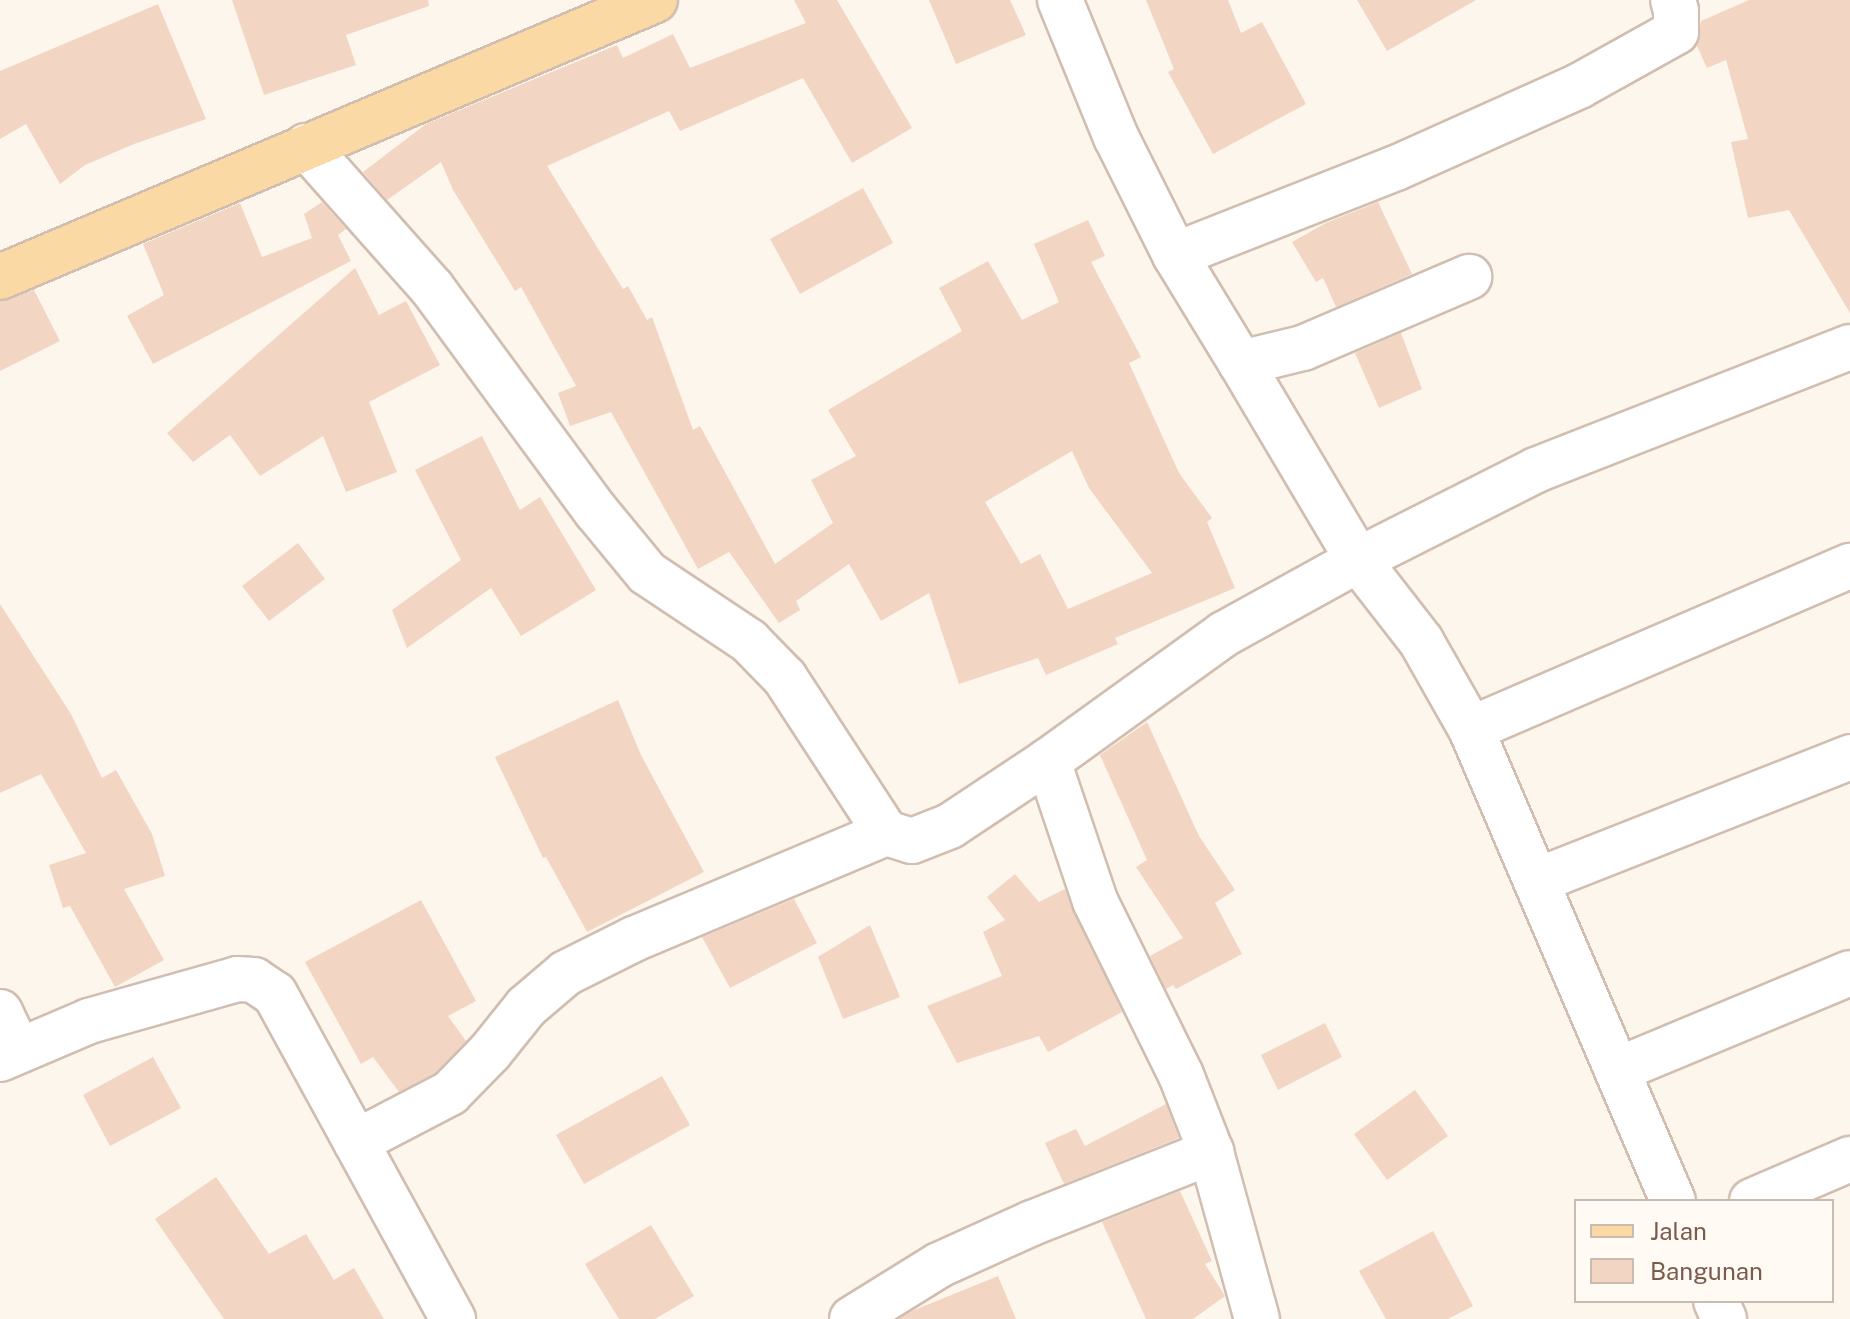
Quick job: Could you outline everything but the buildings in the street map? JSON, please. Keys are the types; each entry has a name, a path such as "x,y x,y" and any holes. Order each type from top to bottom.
{"main road":[{"path":"0,277 655,0"}],"street":[{"path":"1060,0 1116,137 1175,255 1358,560 1421,641 1471,729 1672,1199"},
{"path":"1175,255 1396,168 1579,86 1676,32 1673,0"},
{"path":"306,146 432,288 596,511 647,573 749,641 785,678 886,833 912,841 950,826 1048,761 1224,634 1358,560 1536,470 1850,347"},
{"path":"1241,363 1303,348 1469,277"},
{"path":"1471,729 1850,566"},
{"path":"1536,881 1850,757"},
{"path":"1048,761 1095,901 1181,1075 1211,1152 1257,1319"},
{"path":"356,1142 450,1093 490,1052 526,1007 566,973 634,939 886,833"},
{"path":"1617,1070 1850,973"},
{"path":"6,1041 237,979 254,980 275,994 453,1319"},
{"path":"852,1319 939,1265 1032,1223 1211,1152"},
{"path":"1757,1199 1850,1159"}]}
